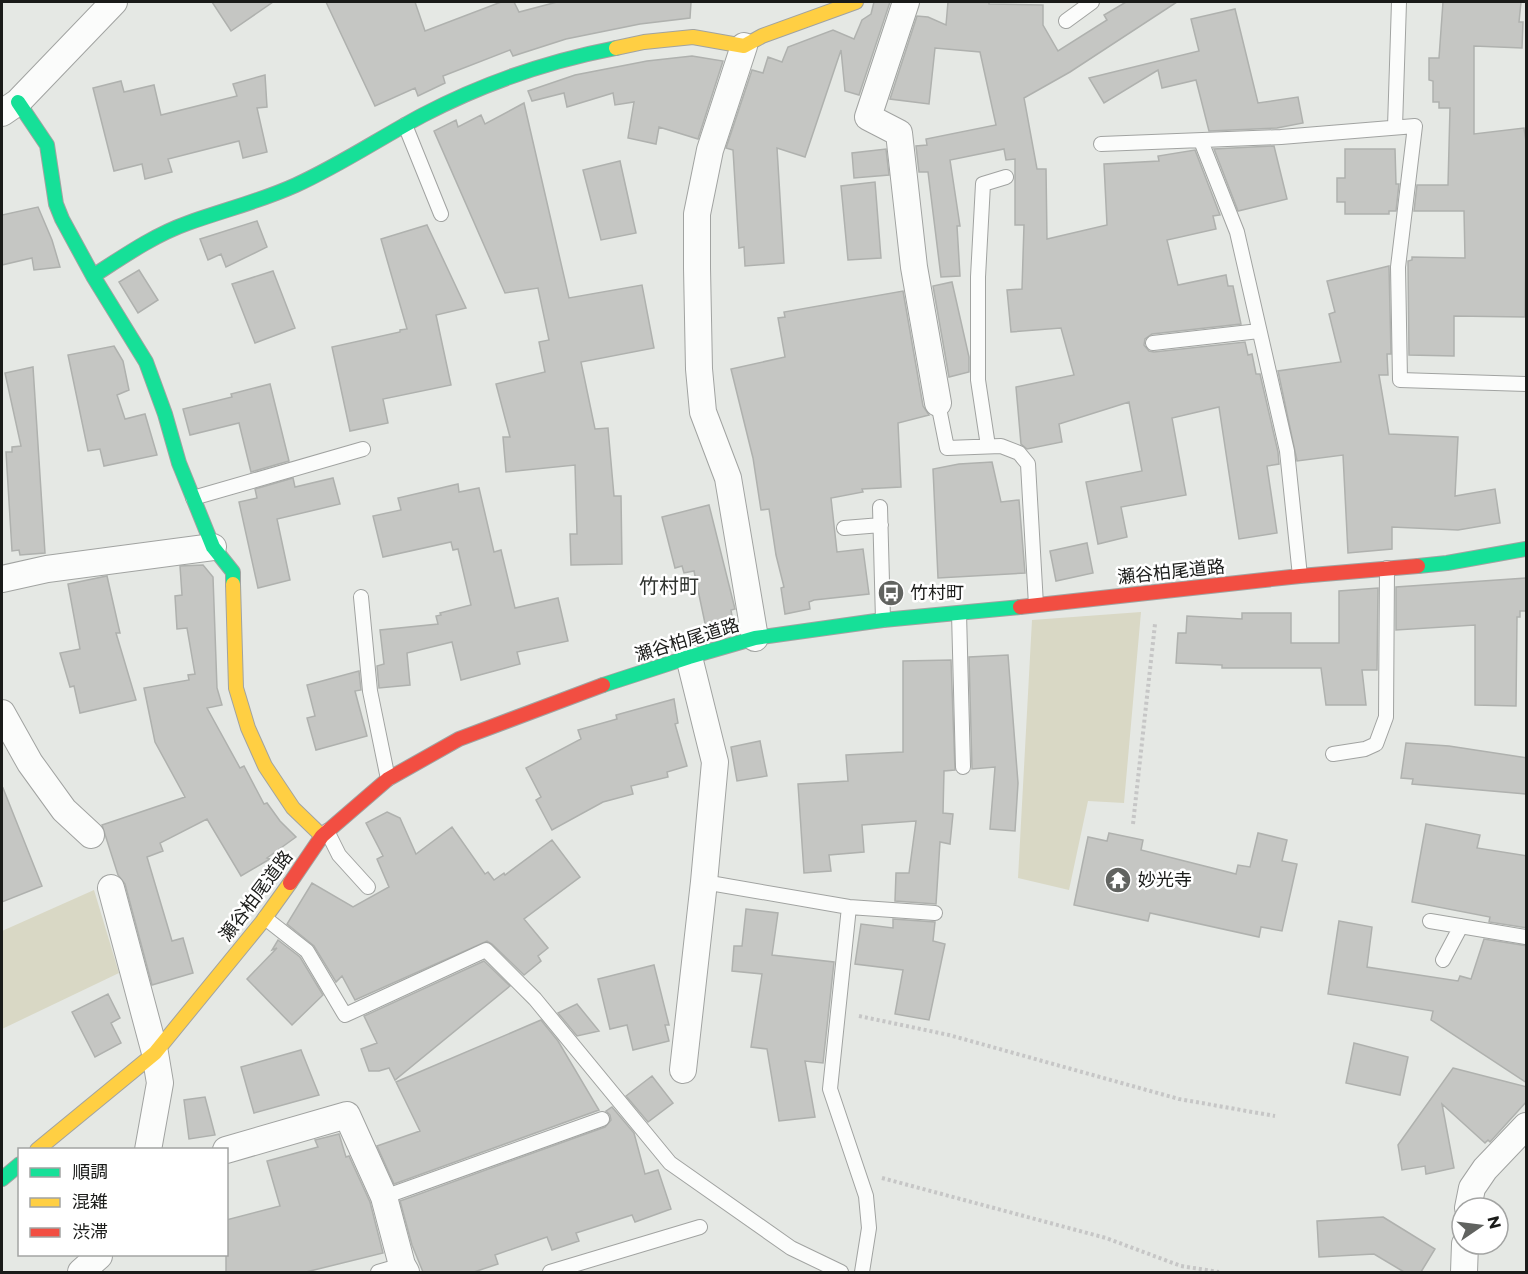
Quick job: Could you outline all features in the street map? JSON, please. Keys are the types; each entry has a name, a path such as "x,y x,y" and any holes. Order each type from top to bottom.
{"main road":[{"path":"93,276 146,242 187,223 248,204 296,185 346,160 405,125 473,91 570,57 644,42 693,37 744,46 762,36 856,2"},
{"path":"10,108 47,145 59,212 93,276 146,362 165,414 179,463 213,547 233,572 236,688 248,728 265,766 293,808 325,834"},
{"name":"瀬谷柏尾道路","path":"38,1148 155,1053 265,918 325,834 388,779 459,740 568,697 755,638 883,620 1300,576 1447,563 1527,549"},
{"path":"2,1179 18,1166"}],"street":[{"path":"10,108 114,2"},
{"path":"906,2 868,117 899,133 914,267 938,402"},
{"path":"744,46 710,150 696,214 697,268 699,369 703,412 728,478 755,638"},
{"path":"2,579 47,569 213,547"},
{"path":"683,1070 715,762 689,657"},
{"path":"2,713 30,763 64,810 91,835"},
{"path":"111,888 155,1053 160,1083 148,1148"},
{"path":"228,1149 347,1115 384,1197 404,1269"},
{"path":"1470,1196 1472,1188 1485,1169 1527,1126"},
{"path":"1464,1272 1465,1256"}],"lane":[{"path":"1066,21 1092,2"},
{"path":"1395,127 1399,2"},
{"path":"405,125 441,214"},
{"path":"1101,144 1281,137 1415,126 1398,267 1400,380 1527,384"},
{"path":"1201,141 1238,232 1258,331 1287,451 1300,576"},
{"path":"988,446 978,380 978,277 983,184 1006,177"},
{"path":"1153,343 1258,331"},
{"path":"938,402 947,448 1001,446 1019,453 1028,464 1036,605"},
{"path":"194,498 363,449"},
{"path":"880,507 883,620"},
{"path":"844,528 881,525"},
{"path":"1333,754 1365,749 1376,744 1386,717 1387,568"},
{"path":"361,597 370,690 388,779"},
{"path":"959,613 963,767"},
{"path":"325,834 339,855 368,887"},
{"path":"704,882 849,907 935,913"},
{"path":"849,907 830,1089 866,1196 869,1228 862,1272"},
{"path":"265,918 307,951 345,1015 486,950 535,999 669,1162 791,1248 841,1272"},
{"path":"1430,921 1527,937"},
{"path":"1443,960 1461,926"},
{"path":"384,1197 602,1119"},
{"path":"550,1272 700,1227"},
{"path":"378,1272 404,1269"}],"path":[{"path":"1133,824 1158,591"},
{"path":"838,1012 949,1035 1179,1099 1275,1116"},
{"path":"858,1172 1106,1238 1181,1266 1219,1272"}],"green space":[{"path":"1141,612 1124,803 1088,801 1069,890 1018,878 1032,620"},
{"path":"94,890 119,973 2,1029 2,931"}],"building":[{"path":"212,2 273,2 231,31"},
{"path":"326,2 415,2 425,31 501,2 514,2 519,12 557,2 691,2 690,18 640,24 566,39 513,56 510,50 443,76 445,83 418,96 415,88 375,106"},
{"path":"874,2 890,2 859,95 845,91 841,50 805,157 777,148 784,263 745,266 744,247 739,248 733,150 726,148 752,70 763,73 768,57 782,62 788,47 833,30 854,39 862,20 871,14"},
{"path":"948,2 1043,5 1043,25 1058,51 1107,20 1104,15 1126,2 1177,2 1070,72 1024,98 1037,169 1046,169 1047,239 1107,225 1104,164 1159,161 1158,156 1195,150 1220,215 1213,216 1216,229 1167,240 1178,285 1226,275 1228,286 1233,286 1241,324 1152,334 1145,339 1144,345 1149,351 1154,352 1245,342 1248,355 1252,354 1256,374 1260,374 1278,452 1279,464 1267,466 1277,533 1239,539 1219,407 1172,418 1186,495 1121,507 1127,537 1098,544 1086,482 1142,471 1129,402 1059,424 1062,442 1027,449 1021,444 1016,387 1074,375 1061,328 1011,332 1007,290 1022,289 1024,225 1015,225 1015,159 1006,160 1004,149 950,160 960,226 957,226 960,276 941,277 928,172 919,172 916,146 927,145 926,139 996,125 980,52 935,48 929,104 890,99 917,16 928,17 946,25"},
{"path":"1443,2 1521,2 1519,22 1523,22 1522,48 1474,46 1474,134 1524,128 1527,148 1525,317 1454,316 1454,356 1409,355 1408,261 1412,260 1412,257 1465,258 1464,211 1414,211 1417,185 1448,185 1450,108 1439,108 1439,102 1433,102 1433,81 1429,80 1429,58 1439,58"},
{"path":"1235,9 1258,103 1298,97 1303,123 1277,128 1209,131 1196,80 1162,88 1158,70 1104,103 1089,78 1199,51 1191,19"},
{"path":"692,56 723,61 698,139 659,127 656,144 628,138 634,102 615,105 613,93 567,107 564,93 532,101 528,91 575,75 647,61"},
{"path":"265,75 267,107 257,108 267,152 243,158 239,141 168,159 172,172 145,179 142,164 114,171 93,88 121,81 124,92 154,85 161,115 237,96 233,84"},
{"path":"524,103 569,298 642,285 654,348 581,362 595,429 608,428 614,496 621,496 622,564 571,565 570,534 577,534 575,465 506,472 503,437 510,437 496,384 545,372 539,342 549,340 538,288 505,293 434,131 456,120 458,127 481,115 485,124"},
{"path":"1274,146 1287,199 1238,211 1214,149"},
{"path":"886,149 889,175 854,178 852,153"},
{"path":"1345,149 1395,149 1396,184 1399,184 1396,211 1389,211 1389,214 1345,214 1345,202 1337,202 1337,178 1345,178"},
{"path":"620,161 636,233 601,240 583,170"},
{"path":"875,182 881,258 848,260 841,186"},
{"path":"38,207 60,267 34,270 32,258 2,265 2,215"},
{"path":"257,221 267,247 226,267 221,254 208,260 200,239"},
{"path":"427,225 466,308 436,315 451,385 383,399 388,423 350,431 332,347 407,329 381,239"},
{"path":"1389,266 1391,354 1387,354 1388,375 1379,375 1389,434 1458,437 1455,496 1495,489 1500,523 1458,530 1392,527 1392,549 1348,553 1343,455 1297,461 1278,371 1341,362 1329,314 1335,312 1327,281"},
{"path":"139,270 158,300 138,313 119,282"},
{"path":"273,271 295,328 255,343 232,284"},
{"path":"952,282 969,357 969,372 949,377 933,286"},
{"path":"903,291 923,406 929,415 898,423 901,487 862,489 863,492 831,498 837,552 863,549 869,594 814,600 809,602 810,609 785,614 781,588 784,587 776,555 769,509 761,510 753,458 731,369 785,357 778,318 785,317 784,312"},
{"path":"114,346 123,361 129,390 117,395 125,419 145,414 157,455 104,466 100,449 88,451 68,355"},
{"path":"33,367 45,553 20,555 19,550 12,551 6,452 12,452 12,447 21,446 5,373"},
{"path":"270,384 289,461 251,472 239,423 190,435 183,409 232,397 231,394"},
{"path":"992,462 1001,502 1019,500 1025,573 938,578 933,469 959,464"},
{"path":"293,478 295,487 333,478 340,504 277,519 290,580 258,588 239,502 257,498 255,489"},
{"path":"458,484 459,492 479,488 494,552 501,550 515,608 558,598 568,641 517,652 520,664 461,680 452,642 407,653 410,685 379,688 377,666 384,664 380,630 438,624 436,616 441,615 440,613 471,605 458,549 453,550 451,542 383,557 373,516 401,510 398,498"},
{"path":"709,505 735,609 731,610 733,622 706,628 694,571 684,573 682,566 675,568 662,517"},
{"path":"1087,543 1093,573 1056,581 1050,551"},
{"path":"203,565 213,577 217,688 222,705 207,708 240,768 244,766 264,804 267,803 296,837 267,858 270,859 241,876 207,819 160,843 163,851 147,857 172,941 183,938 193,973 152,985 125,884 118,875 102,825 185,797 155,742 144,688 189,680 188,675 195,674 187,628 177,629 175,596 182,595 180,566"},
{"path":"107,576 120,633 116,633 136,700 80,713 74,686 70,687 60,653 80,649 68,584"},
{"path":"1527,578 1527,611 1520,611 1520,617 1517,617 1516,706 1475,705 1475,625 1396,630 1396,587"},
{"path":"1378,588 1377,670 1362,670 1366,705 1326,705 1321,668 1222,668 1222,665 1176,663 1178,633 1186,633 1187,616 1242,619 1242,613 1291,613 1291,643 1339,643 1339,591"},
{"path":"1008,655 1018,783 1015,831 990,829 995,767 972,769 969,657"},
{"path":"951,660 955,770 944,771 943,813 953,814 950,844 940,842 936,904 895,901 896,873 909,873 916,821 862,825 864,852 829,855 831,871 804,873 798,784 848,781 846,755 903,752 903,661"},
{"path":"359,671 361,690 355,691 367,736 316,750 307,718 315,716 307,685"},
{"path":"674,699 678,723 675,724 687,766 667,772 668,777 631,786 633,794 603,802 552,830 536,800 541,797 526,768 581,739 578,730 617,719 616,715"},
{"path":"760,741 767,776 737,781 731,747"},
{"path":"1406,743 1449,746 1527,758 1527,794 1412,784 1413,779 1401,778"},
{"path":"2,789 42,886 2,902"},
{"path":"387,812 400,818 416,854 452,827 485,874 488,872 494,880 504,873 505,875 552,840 580,877 524,919 548,948 538,956 541,961 524,975 487,941 355,1000 342,976 336,982 314,946 287,924 312,883 353,907 389,887 377,859 383,856 366,823"},
{"path":"1426,824 1480,835 1477,848 1527,856 1527,928 1489,922 1490,917 1412,902"},
{"path":"1109,833 1143,840 1141,850 1236,874 1238,865 1250,867 1258,833 1287,840 1282,861 1297,864 1282,931 1261,927 1259,937 1150,913 1148,921 1074,905 1088,837 1107,841"},
{"path":"746,909 778,913 772,955 834,962 823,1063 805,1061 815,1117 779,1121 767,1049 751,1047 762,974 732,971 734,946 742,946"},
{"path":"893,919 935,922 933,941 945,944 929,1020 895,1014 903,970 855,964 861,924 893,928"},
{"path":"1339,921 1372,927 1367,967 1458,981 1460,976 1471,979 1484,939 1527,946 1527,1083 1431,1020 1433,1011 1328,994"},
{"path":"278,940 300,957 323,995 292,1025 247,979 277,948 272,950"},
{"path":"484,961 510,986 395,1080 389,1068 369,1071 361,1049 377,1043 364,1016"},
{"path":"654,965 669,1025 665,1025 669,1041 633,1050 627,1025 610,1029 598,979"},
{"path":"108,994 120,1018 111,1023 121,1043 95,1057 72,1012"},
{"path":"577,1004 599,1031 577,1036 558,1013"},
{"path":"541,1020 558,1041 599,1110 394,1184 377,1146 420,1131 396,1082"},
{"path":"1354,1043 1408,1057 1400,1095 1346,1083"},
{"path":"301,1050 319,1095 254,1113 241,1067"},
{"path":"1453,1068 1527,1087 1527,1101 1490,1142 1488,1140 1485,1143 1442,1104 1454,1168 1426,1174 1425,1166 1402,1170 1398,1145"},
{"path":"652,1076 673,1103 648,1122 626,1096"},
{"path":"205,1097 215,1135 189,1139 184,1100"},
{"path":"612,1107 634,1133 645,1174 658,1170 671,1209 635,1222 632,1215 576,1233 579,1241 552,1250 547,1237 495,1255 498,1264 474,1272 423,1272 412,1245 400,1201 605,1127 611,1120 606,1111"},
{"path":"339,1134 346,1157 349,1156 370,1202 383,1253 306,1272 226,1272 228,1219 280,1206 267,1161 318,1147 315,1140"},
{"path":"1383,1217 1435,1249 1421,1272 1404,1272 1374,1254 1319,1257 1317,1221"}],"traffic: fast":[{"path":"93,276 139,246 163,234 296,185 446,103 517,74 566,59 616,48"},
{"path":"18,102 47,145 56,204 62,219 93,276 146,362 165,414 179,463 213,547 233,572 233,584"},
{"path":"1418,566 1526,549"},
{"path":"603,685 755,638 883,620 1020,607"},
{"path":"2,1179 18,1166"}],"traffic: slow":[{"path":"616,48 644,42 693,37 744,46 762,36 856,2"},
{"path":"233,584 236,688 248,728 265,766 293,808 322,836"},
{"path":"39,1148 155,1053 262,922 290,883"}],"traffic: jam":[{"path":"1020,607 1300,576 1418,566"},
{"path":"290,883 322,836 388,779 459,739 603,685"}],"place":[{"name":"竹村町","path":"891,593"},
{"name":"妙光寺","path":"1118,880"}],"district":[{"name":"竹村町","path":"669,586"}]}
